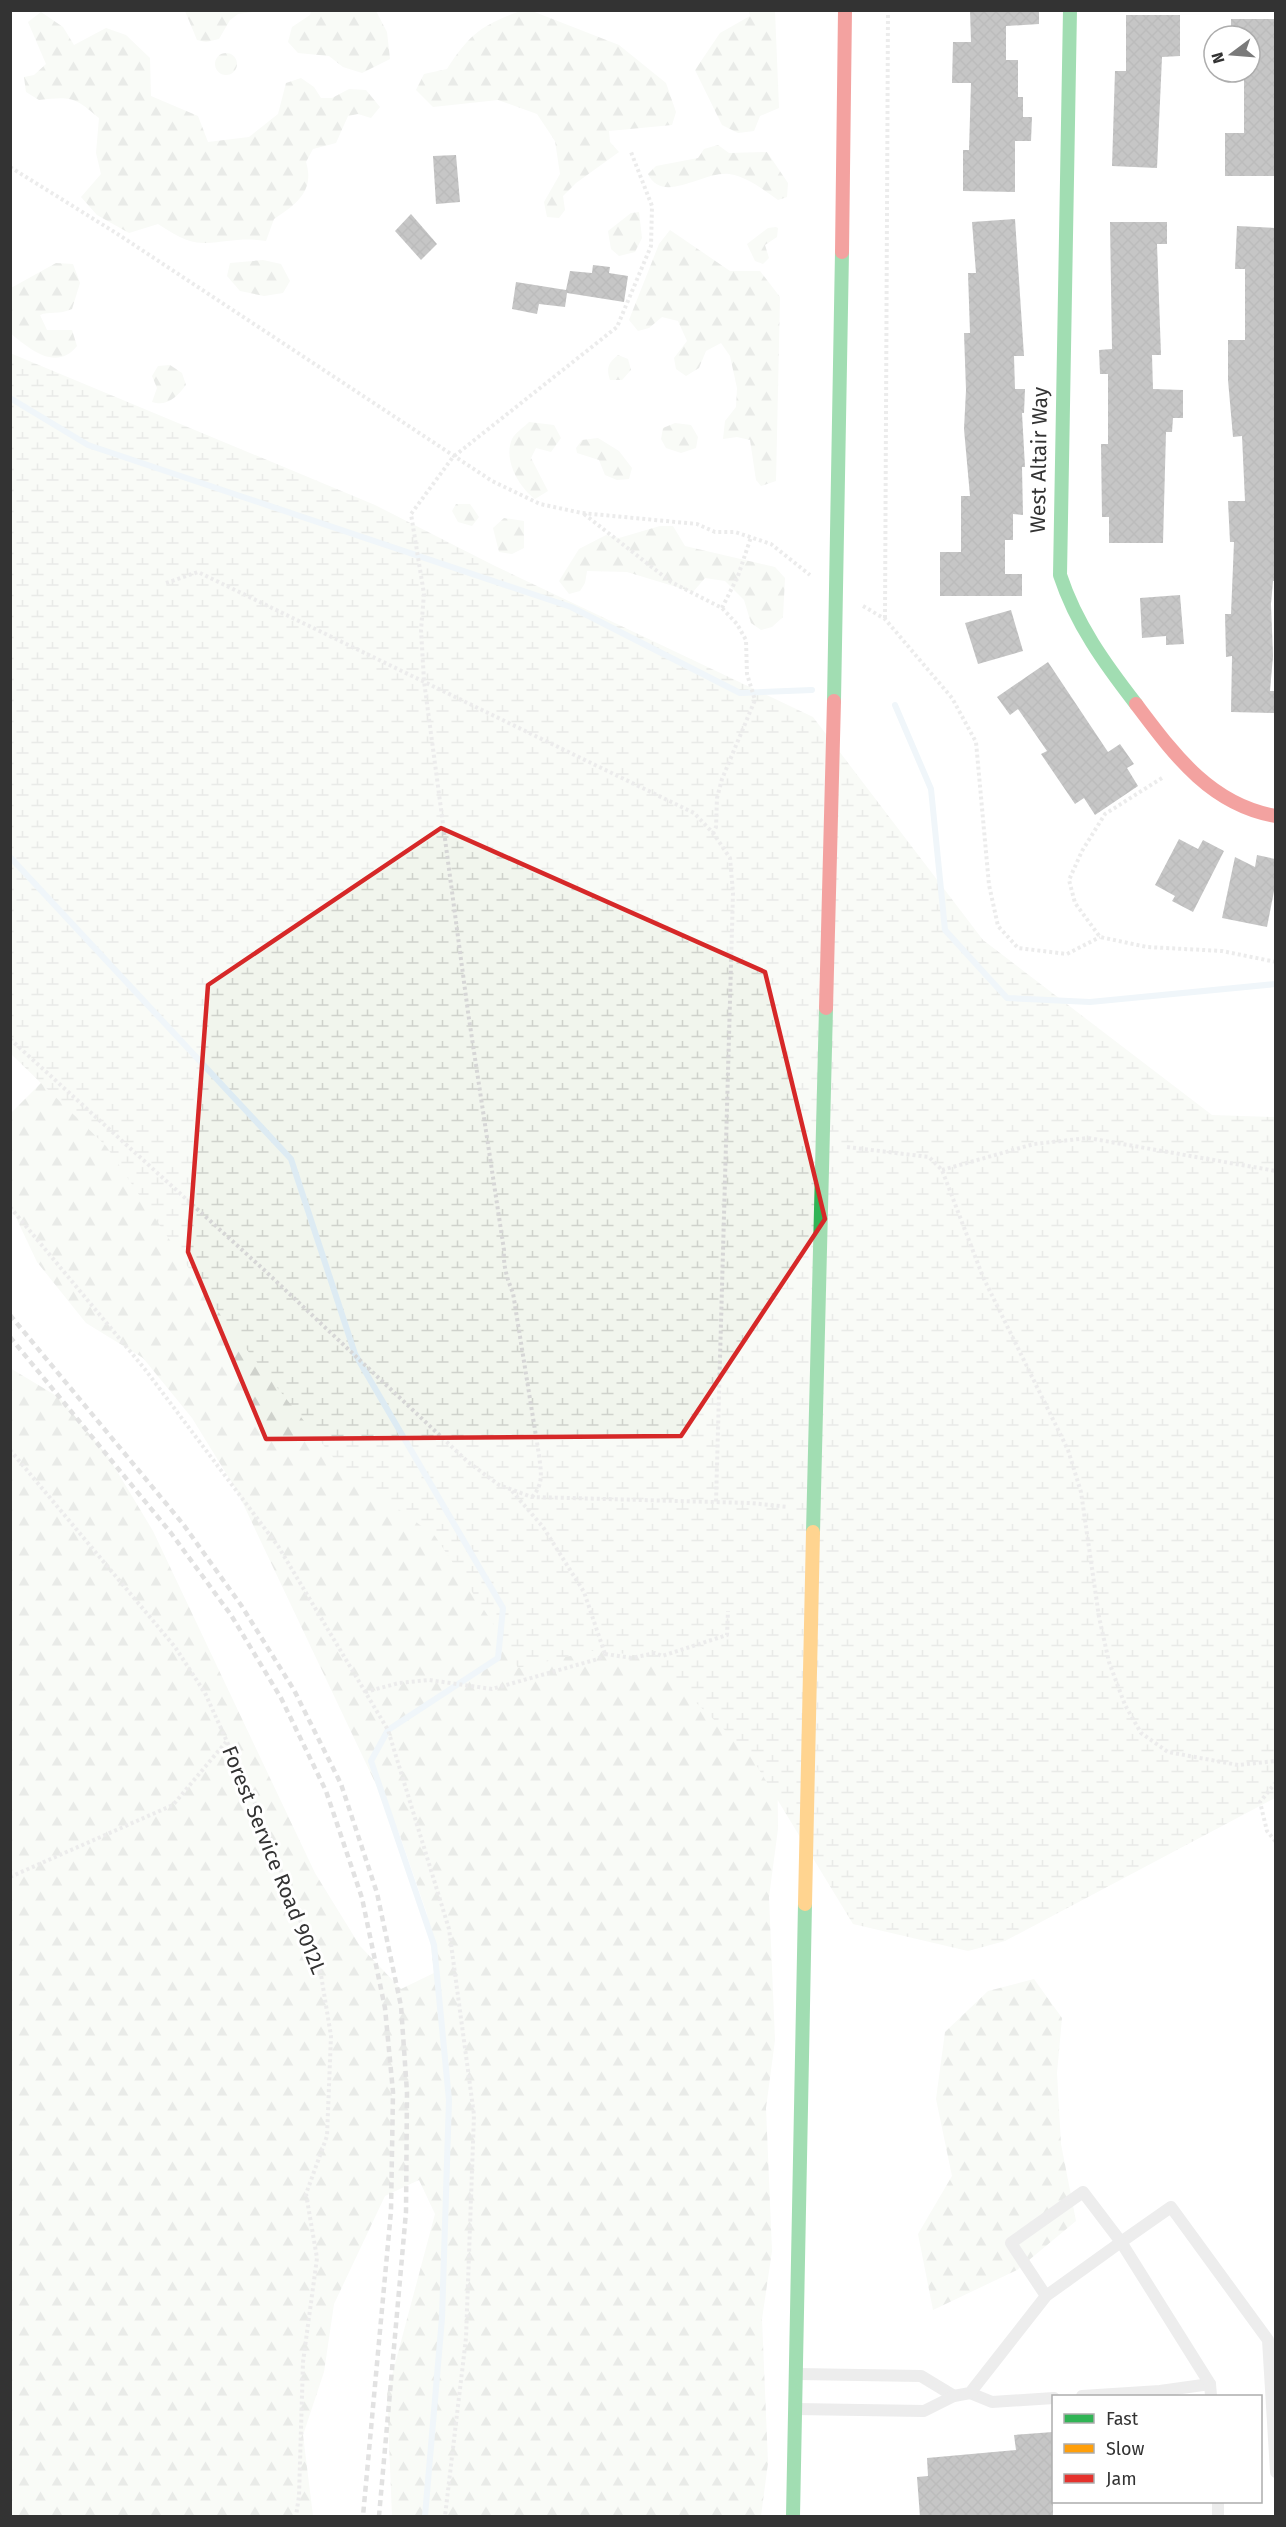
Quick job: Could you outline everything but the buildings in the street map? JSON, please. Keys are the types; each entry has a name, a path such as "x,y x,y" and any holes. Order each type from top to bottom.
{"main road":[{"path":"793,2517 821,1143 835,590 845,10"},
{"name":"West Altair Way","path":"1070,10 1060,575 1072,610 1096,650 1182,764 1210,786 1254,811 1275,816"}],"lane":[{"path":"1046,2296 1011,2243 1083,2192 1121,2242 1210,2390 1108,2395"},
{"path":"970,2394 1046,2296 1171,2208 1268,2340 1275,2472"},
{"path":"796,2374 921,2376 954,2396"},
{"path":"795,2409 924,2411 954,2396 970,2394 992,2402 1052,2398"}],"path":[{"path":"888,10 885,619 952,698 976,742 988,885 998,926 1018,948 1067,954 1100,937 1147,947 1222,951 1275,962"},
{"path":"532,1497 539,1489 541,1480 540,1455 513,1293 508,1282 504,1261 468,1012 424,681 421,630 424,594 411,514 453,457 617,327 651,246 652,206 631,152"},
{"path":"10,166 116,233 492,481 540,504 582,513 697,525 706,530 735,532 771,544 804,572"},
{"path":"582,513 670,582 722,608 737,624 746,640 747,674 755,695 743,733 722,779 717,798 716,827 713,833"},
{"path":"722,608 738,576 751,537"},
{"path":"166,583 198,572 424,681 694,813 713,833 730,858 733,893 716,1503"},
{"path":"1100,937 1075,903 1069,880 1082,851 1105,814 1182,764"},
{"path":"10,1040 262,1268 468,1462 500,1485 532,1497 716,1503 814,1509"},
{"path":"942,1170 1034,1144 1088,1138 1275,1171"},
{"path":"821,1143 929,1157 942,1170 983,1276 1068,1449 1081,1492 1099,1617 1109,1662 1125,1705 1141,1733 1168,1752 1238,1766 1275,1761"},
{"path":"10,1207 144,1368 278,1545 388,1730 449,1929 474,2115 466,2338 445,2517"},
{"name":"Forest Service Road 9012L","path":"10,1450 175,1647 205,1694 258,1808 321,1975 331,2036 327,2136 306,2194 317,2258 303,2362 299,2496 296,2517"},
{"path":"512,1490 543,1527 584,1592 605,1654"},
{"path":"365,1692 399,1683 429,1680 492,1689 598,1659 605,1654 632,1658 655,1653 662,1656 727,1635 728,1611"},
{"path":"10,1877 173,1805 226,1741"},
{"path":"1275,1782 1260,1802 1266,1831 1275,1842"}],"highlighted area":[{"path":"441,828 765,972 825,1219 681,1436 266,1439 188,1252 208,985"}],"green space":[{"path":"523,10 532,11 619,45 666,83 676,112 672,125 609,131 610,142 619,152 576,183 563,196 565,210 559,218 547,217 544,202 560,174 555,141 537,114 498,100 433,107 416,90 424,74 447,69 470,38 478,32 497,20"},
{"path":"185,11 260,11 238,14 230,20 219,39 206,42 197,40"},
{"path":"311,11 376,11 387,32 390,59 362,73 343,67 329,56 298,53 288,42 292,27 310,15"},
{"path":"749,11 775,11 779,108 760,116 754,131 738,133 722,125 695,70 720,33 750,16"},
{"path":"41,12 63,27 74,45 106,28 126,35 150,58 151,96 198,116 208,142 249,137 278,114 286,83 301,78 314,87 321,98 332,98 349,89 366,90 380,107 371,118 358,114 348,116 336,143 313,149 306,162 308,181 306,189 290,208 274,219 266,241 192,242 158,224 129,233 97,215 81,197 101,174 96,153 99,118 78,102 66,98 39,100 26,92 24,77 34,75 46,64 28,22"},
{"path":"226,53 234,56 237,64 234,72 226,75 218,72 215,64 218,56"},
{"path":"718,145 729,153 767,152 788,183 787,197 778,200 748,180 729,174 719,174 673,187 663,187 655,183 648,174 656,166 698,158 704,149"},
{"path":"639,212 642,238 635,252 619,256 611,249 608,231 631,213"},
{"path":"768,228 778,228 777,237 765,245 769,258 763,264 755,261 747,244"},
{"path":"670,230 730,271 760,271 780,297 776,481 761,486 756,480 750,440 737,437 723,439 725,421 736,407 737,388 730,356 721,343 706,351 699,368 686,376 676,369 674,358 687,341 678,321 662,317 649,328 638,331 629,320 659,244"},
{"path":"263,260 281,264 290,281 283,293 264,296 240,291 227,276 230,263"},
{"path":"56,263 73,264 80,283 72,309 40,315 47,330 72,330 77,346 69,354 52,358 34,351 10,333 11,288"},
{"path":"10,353 375,505 495,566 813,717 983,940 1212,1115 1275,1117 1275,1798 1005,1941 968,1951 853,1924 749,1753 648,1657 596,1650 518,1668 494,1625 435,1536 341,1467 230,1329 106,1146 11,1054"},
{"path":"618,355 628,359 631,370 622,380 610,380 609,366"},
{"path":"170,365 182,373 186,385 167,402 152,402 157,388 152,376 158,366"},
{"path":"529,422 554,425 561,438 551,452 536,448 531,458 548,491 535,499 518,480 510,456 512,439"},
{"path":"675,423 691,425 698,437 696,448 681,453 666,448 661,439 663,428"},
{"path":"598,438 619,451 632,468 629,479 617,480 605,475 599,460 577,453 576,448 582,440"},
{"path":"456,504 470,504 479,517 472,526 458,522 452,511"},
{"path":"504,518 524,521 524,548 512,554 499,552 493,528"},
{"path":"660,526 673,526 685,546 775,567 785,578 783,617 772,627 761,630 751,623 744,600 725,581 705,578 693,592 627,572 587,571 585,583 580,591 569,594 559,581 579,549 606,535 619,538"},
{"path":"43,1081 776,1631 778,1829 769,1897 775,2040 766,2108 772,2251 762,2319 768,2463 761,2516 392,2516 387,2394 435,2214 419,2180 385,2196 334,2304 324,2372 303,2435 313,2516 11,2516 10,1368 60,1398 109,1458 153,1531 315,1873 360,1946 401,1989 434,1973 427,1914 399,1833 237,1491 192,1418 143,1358 86,1323 37,1262 11,1207 11,1113"},
{"path":"1034,1979 1062,2018 1057,2073 1061,2144 1076,2221 1017,2270 933,2310 918,2234 952,2176 936,2099 945,2032 988,1991"}],"waterway":[{"path":"10,398 88,445 571,607 740,693 812,690"},
{"path":"895,705 931,789 945,930 1007,998 1090,1002 1276,984"},
{"path":"10,857 291,1159 355,1354 503,1608 498,1658 388,1730 371,1761 434,1945 449,2100 442,2318 425,2516"}],"railway":[{"path":"10,1315 183,1524 241,1605 294,1690 341,1784 377,1893 401,2006 407,2092 406,2212 379,2516"},
{"path":"10,1337 171,1533 231,1615 281,1698 326,1791 362,1898 385,2008 393,2092 391,2211 363,2516"}],"traffic: fast":[{"path":"1070,10 1060,575 1083,627 1136,704"},
{"path":"834,701 842,252"},
{"path":"813,1532 826,1008"},
{"path":"793,2516 805,1904"}],"traffic: slow":[{"path":"805,1904 813,1532"}],"traffic: jam":[{"path":"842,252 845,10"},
{"path":"826,1008 834,701"},
{"path":"1136,704 1179,758 1212,789 1231,801 1276,816"}]}
